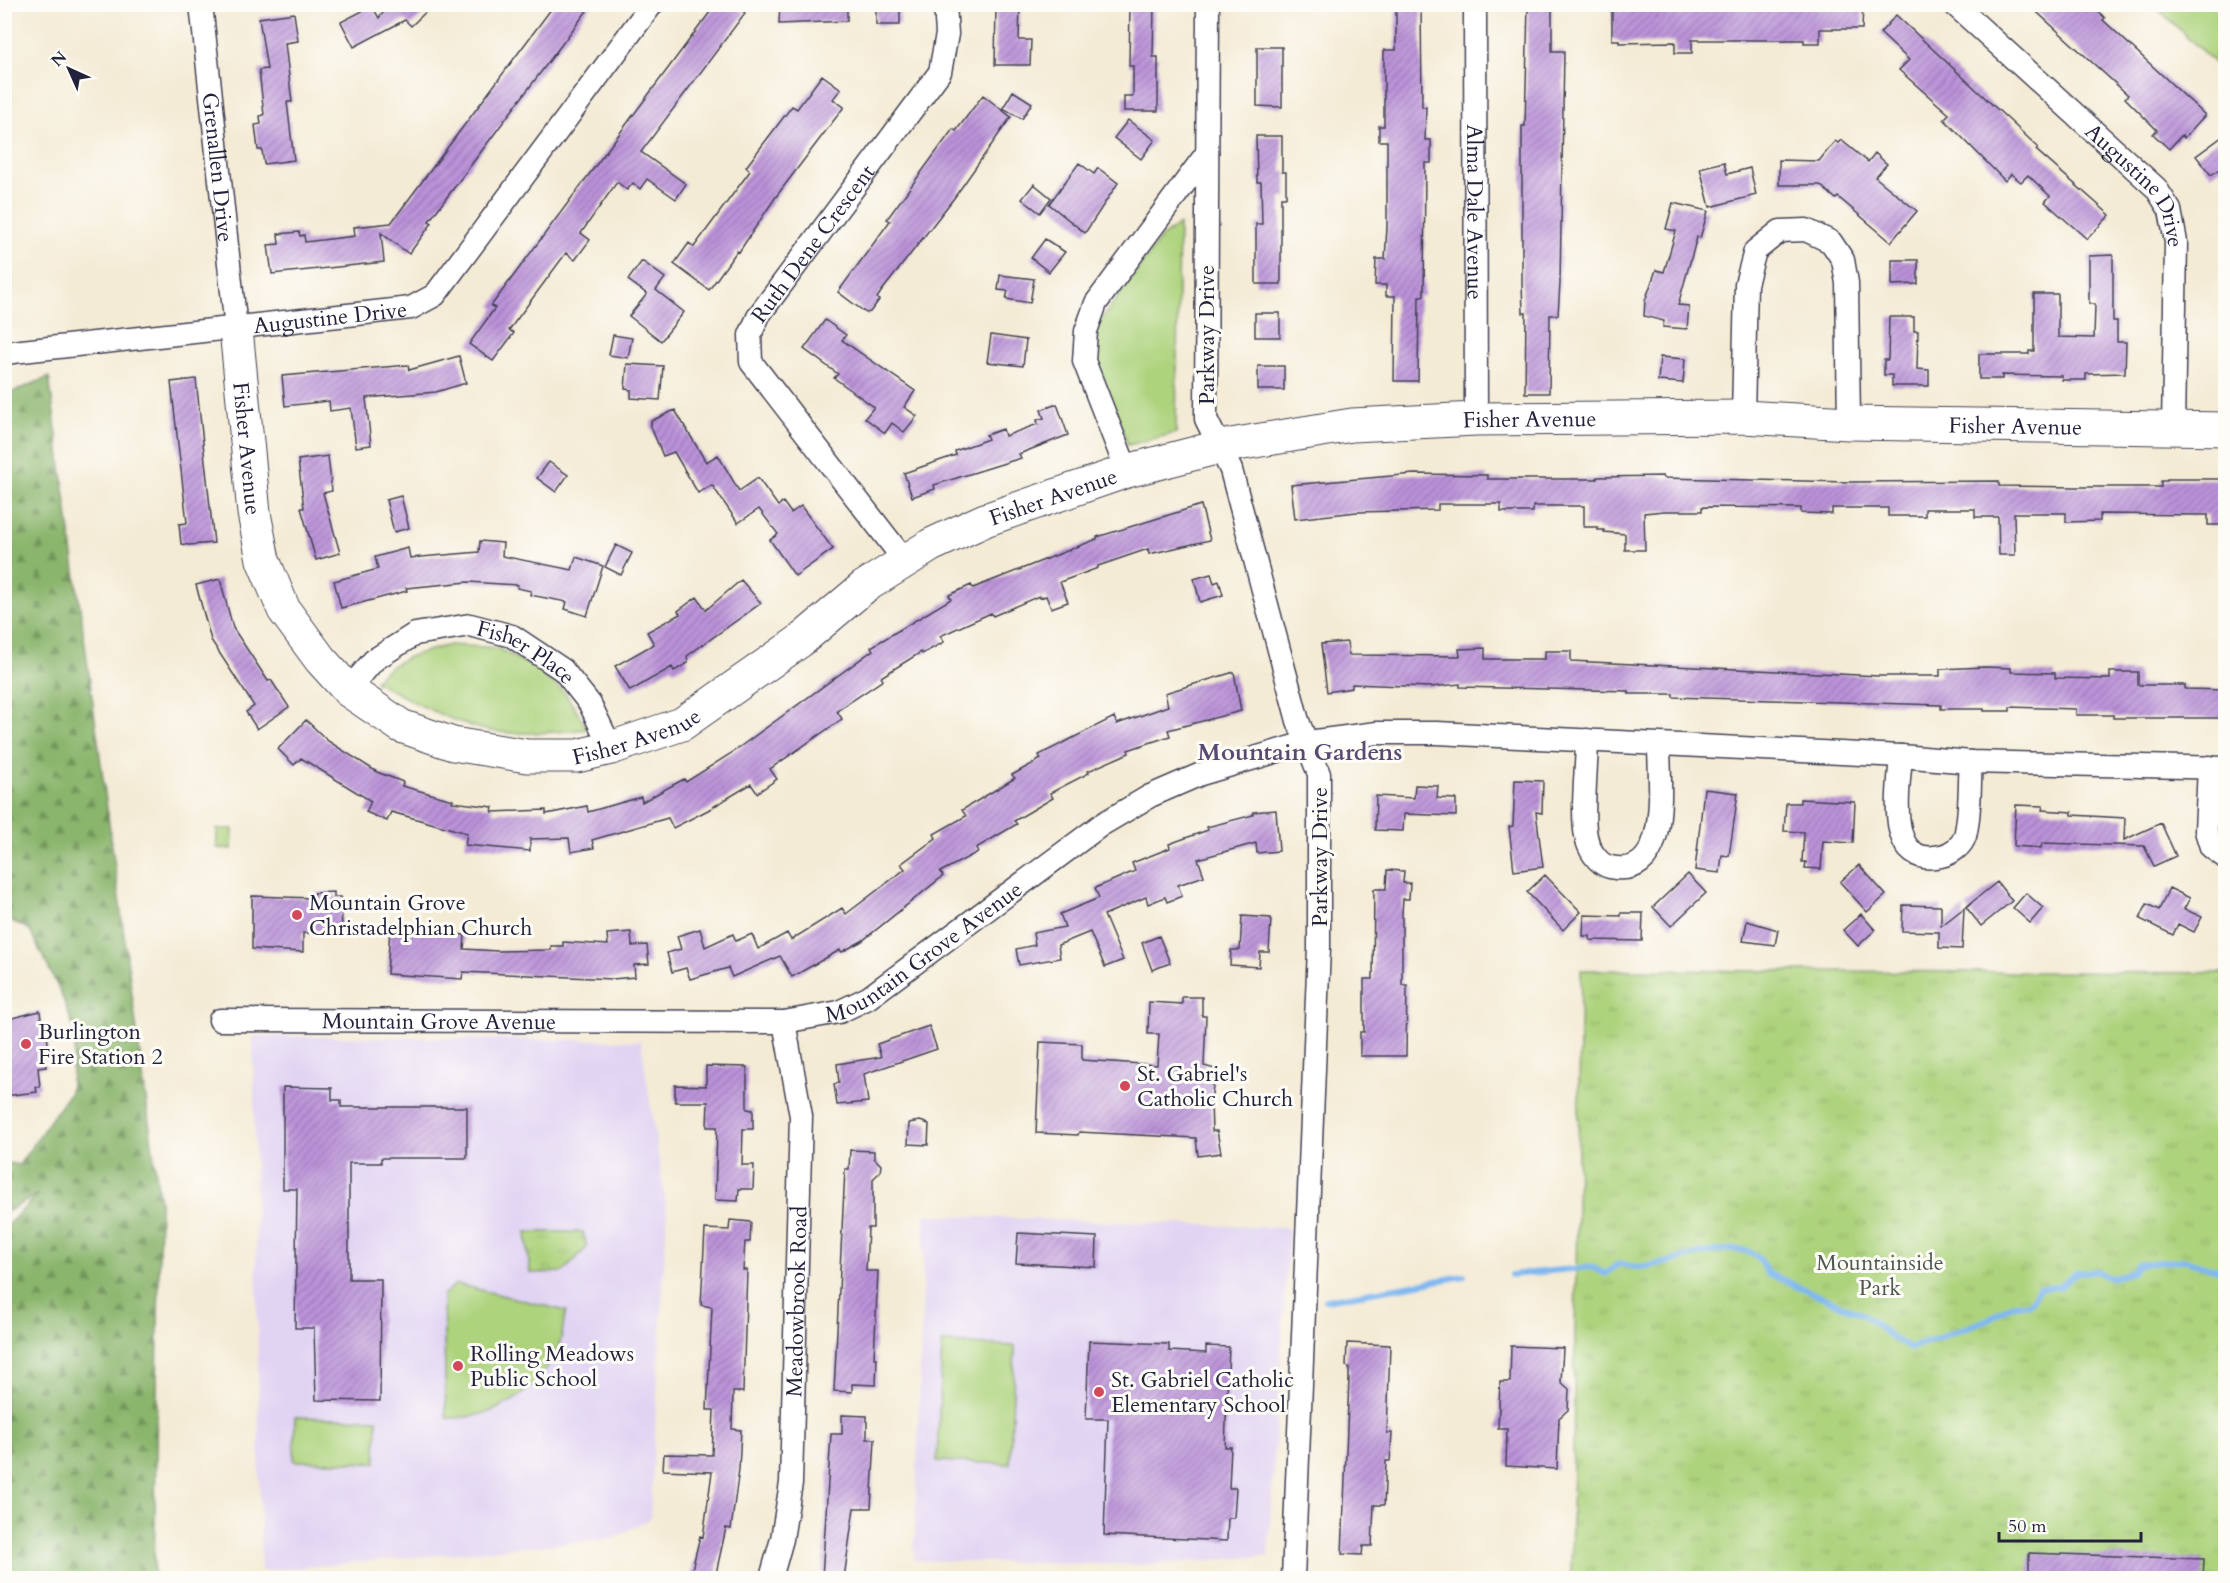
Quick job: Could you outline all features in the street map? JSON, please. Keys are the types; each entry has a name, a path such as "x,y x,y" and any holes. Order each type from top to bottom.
{"street":[{"name":"Grenallen Drive","path":"201,4 236,329"},
{"name":"Augustine Drive","path":"4,353 411,308 435,295 652,4"},
{"name":"Ruth Dene Crescent","path":"905,561 752,362 750,335 759,315 940,72 947,34 945,4"},
{"name":"Parkway Drive","path":"1208,4 1206,419 1231,470 1298,721 1319,774 1319,948 1293,1578"},
{"name":"Alma Dale Avenue","path":"1475,4 1476,419"},
{"name":"Augustine Drive","path":"1954,4 2156,188 2170,210 2176,242 2173,429"},
{"path":"1127,471 1084,361 1086,331 1096,303 1207,153"},
{"path":"1743,417 1746,284 1755,251 1780,231 1806,230 1831,242 1843,260 1847,283 1849,423"},
{"name":"Fisher Avenue","path":"236,329 254,513 263,561 284,610 320,659 348,690 401,726 453,744 527,756 577,756 611,748 682,724 800,641 864,587 905,561 985,520 1127,471 1219,447 1352,425 1476,419 1743,417 1849,423 2226,429"},
{"name":"Fisher Place","path":"348,690 374,660 415,634 470,625 512,636 563,670 590,704 611,748"},
{"name":"Mountain Grove Avenue","path":"220,1020 784,1022 839,1012 868,998 1092,831 1150,796 1201,774 1308,742 1377,733 1587,740 1901,756 1971,762 2217,768 2206,831 2211,847 2226,858"},
{"path":"1587,740 1586,835 1592,853 1607,867 1631,868 1648,857 1658,830 1659,745"},
{"path":"1901,756 1900,834 1912,852 1931,858 1951,854 1965,838 1971,762"},
{"name":"Meadowbrook Road","path":"771,1578 782,1539 791,1484 801,1116 784,1022"}],"shaded area":[{"name":"Rolling Meadows Public School","path":"253,1036 641,1041 667,1213 650,1519 612,1539 261,1571"},
{"name":"St. Gabriel Catholic Elementary School","path":"925,1215 1289,1228 1268,1556 1142,1565 914,1560"}],"green space":[{"path":"2154,5 2225,5 2225,73"},
{"path":"1179,224 1176,433 1128,445 1092,353 1095,328 1161,238"},
{"path":"49,377 160,1203 154,1578 5,1578 5,1228 38,1194 5,1213 5,1162 19,1165 70,1092 76,1034 60,991 29,929 4,918 5,395"},
{"path":"450,645 497,648 533,667 565,693 588,729 521,733 481,729 440,714 375,681 400,661 419,653"},
{"path":"217,829 233,829 232,849 217,848"},
{"name":"Mountainside Park","path":"1581,970 2225,973 2225,1578 1571,1578"},
{"path":"526,1232 583,1232 587,1247 563,1272 530,1273"},
{"path":"456,1284 566,1311 558,1348 549,1364 526,1391 512,1401 482,1414 446,1418 443,1295"},
{"path":"942,1343 1015,1346 1010,1464 937,1461"},
{"path":"295,1417 377,1419 376,1463 294,1461"}],"building":[{"path":"390,4 434,4 411,26 405,20 354,47 341,22 372,6 379,18"},
{"path":"555,4 592,4 429,221 432,223 409,254 381,233 384,262 272,274 268,245 279,244 278,234 299,232 300,236 304,235 305,242 355,236 354,227 391,223"},
{"path":"716,4 733,4 745,13 641,152 686,184 676,199 647,179 640,189 633,183 627,190 617,182 581,233 590,240 575,260 566,253 509,330 514,333 493,361 469,344 495,308 491,306"},
{"path":"780,4 847,4 847,21 779,24"},
{"path":"876,4 900,4 900,25 876,25"},
{"path":"996,4 1020,4 1019,40 1031,40 1030,65 995,65"},
{"path":"1130,4 1154,4 1153,57 1158,57 1158,111 1124,111 1124,96 1133,96 1133,66 1129,66"},
{"path":"1396,4 1421,4 1422,107 1426,107 1425,140 1431,140 1431,163 1425,163 1424,296 1419,296 1418,381 1394,381 1395,296 1386,296 1386,285 1375,285 1376,259 1385,259 1387,227 1387,141 1379,141 1379,126 1384,126 1384,50 1396,50"},
{"path":"1528,4 1552,4 1552,51 1564,51 1560,283 1558,315 1550,315 1549,393 1525,393 1526,313 1523,313 1522,283 1522,126 1525,126"},
{"path":"1612,4 1863,4 1862,29 1820,29 1820,43 1804,43 1804,40 1692,40 1692,53 1675,53 1675,42 1619,43 1619,40 1612,40"},
{"path":"2028,4 2090,4 2105,18 2103,20 2205,115 2184,138 2182,135 2169,149 2153,134 2157,130 2125,98 2128,95"},
{"path":"294,13 298,41 285,43 292,102 287,102 294,160 264,164 262,150 258,150 255,125 261,124 260,116 264,115 259,70 267,69 259,18"},
{"path":"1896,15 2038,147 2036,150 2110,215 2087,239 2045,202 2050,196 2028,175 2021,182 2011,174 2005,181 1944,119 1949,114 1899,70 1909,60 1880,33"},
{"path":"1257,47 1282,47 1282,107 1257,106"},
{"path":"822,75 841,89 833,99 844,107 709,290 674,264 689,243 694,247 750,171 746,167 792,106 797,109"},
{"path":"1013,91 1032,103 1022,119 1003,108"},
{"path":"983,95 1011,117 954,198 881,292 877,298 879,300 870,312 866,313 838,292 890,221 887,219 953,129 956,131"},
{"path":"1128,120 1155,140 1141,159 1114,138"},
{"path":"2226,134 2226,165 2211,175 2196,156"},
{"path":"1256,136 1282,136 1282,172 1286,172 1286,197 1281,197 1281,284 1256,284 1256,224 1262,224 1261,182 1257,182"},
{"path":"1841,140 1868,162 1875,153 1887,164 1875,177 1917,211 1891,242 1838,197 1836,199 1820,185 1779,185 1779,160 1819,161 1835,141 1838,143"},
{"path":"1724,162 1727,174 1750,168 1756,195 1710,207 1700,168"},
{"path":"1079,163 1094,174 1098,168 1118,183 1085,233 1049,204"},
{"path":"1034,184 1051,198 1040,213 1022,199"},
{"path":"1673,203 1708,211 1700,238 1697,237 1678,305 1689,306 1687,329 1663,327 1664,321 1644,316 1645,301 1656,270 1664,272 1676,231 1666,229"},
{"path":"1045,239 1065,252 1049,272 1031,258"},
{"path":"2113,255 2113,321 2117,321 2117,342 2126,342 2125,373 2086,374 2086,380 2062,380 2062,376 2002,375 2002,379 1979,379 1979,354 2029,354 2029,351 2034,351 2034,294 2058,294 2058,337 2094,338 2095,304 2089,304 2089,256"},
{"path":"1892,260 1918,260 1918,284 1892,285"},
{"path":"642,261 665,278 656,290 684,312 661,341 629,316 647,294 628,280"},
{"path":"1000,275 1034,279 1030,303 1006,299 1008,291 998,290"},
{"path":"1255,313 1280,313 1280,337 1255,337"},
{"path":"1889,317 1914,317 1914,331 1918,331 1917,369 1929,370 1929,386 1892,386 1892,375 1884,375 1884,360 1888,360"},
{"path":"825,320 846,335 842,340 915,391 904,407 917,416 904,432 892,423 885,433 865,418 874,407 834,378 838,374 804,349"},
{"path":"613,335 632,338 628,358 609,355"},
{"path":"991,335 1026,340 1023,366 987,362"},
{"path":"459,356 466,383 436,392 366,398 371,445 356,447 351,408 330,411 329,401 285,406 282,376 408,365 409,370"},
{"path":"1660,357 1685,359 1683,383 1658,381"},
{"path":"627,364 663,366 660,400 631,398 631,390 625,389"},
{"path":"1258,366 1284,366 1284,390 1258,390"},
{"path":"196,379 214,543 189,545 181,544 179,524 187,523 171,382"},
{"path":"1057,404 1068,435 1019,454 1021,458 934,485 935,489 912,497 904,473 956,455 955,451 988,439 986,435 1003,429 1005,436 1038,424 1037,420 1044,418 1041,410"},
{"path":"675,410 706,462 718,455 739,491 758,478 778,506 783,502 791,513 801,506 833,549 795,576 770,540 778,534 759,509 738,523 712,485 698,493 674,452 663,456 651,427 651,421"},
{"path":"328,456 332,491 323,493 340,553 316,560 301,508 304,508 298,460"},
{"path":"549,462 568,475 556,492 537,478"},
{"path":"1414,474 1487,475 1487,479 1597,479 1597,477 1663,476 1663,478 1849,482 1999,481 1999,486 2075,487 2161,487 2161,481 2167,481 2167,479 2226,479 2226,525 2208,525 2208,515 2100,514 2100,521 2066,522 2066,513 2014,513 2015,555 1999,555 1998,517 1975,517 1975,509 1925,509 1925,516 1888,516 1888,508 1832,508 1832,514 1801,513 1801,508 1702,507 1702,511 1644,513 1645,550 1625,550 1625,534 1604,532 1604,530 1598,530 1598,527 1584,527 1584,506 1533,506 1533,512 1501,512 1501,504 1438,504 1438,510 1357,512 1295,519 1291,485"},
{"path":"401,496 409,528 394,532 386,500"},
{"path":"1201,505 1210,540 1149,554 1148,549 1098,566 1098,568 1060,582 1068,602 1051,608 1046,596 1040,598 1039,596 993,616 991,613 940,636 944,642 922,654 921,652 881,677 883,680 837,711 842,719 770,769 777,779 757,793 751,784 673,828 668,818 592,840 594,848 571,852 569,838 530,839 530,851 465,845 467,833 391,812 387,821 366,812 371,801 301,758 294,765 278,749 306,720 328,741 377,772 403,782 402,786 453,800 452,802 493,807 492,812 546,810 546,814 587,806 588,812 641,797 642,802 684,779 686,782 730,754 873,650 871,647 951,599 949,595 971,585 973,588 1097,539 1097,537"},
{"path":"480,541 503,543 502,556 572,570 576,557 603,566 587,616 565,609 567,602 530,595 531,591 517,588 518,585 468,582 406,588 407,591 341,608 334,581 378,569 375,557 408,548 410,558 479,552"},
{"path":"616,545 632,553 621,575 605,567"},
{"path":"1211,574 1214,583 1219,581 1223,595 1200,602 1194,579"},
{"path":"220,579 233,628 268,681 271,680 289,707 257,729 246,712 254,706 211,640 196,585"},
{"path":"741,580 761,603 687,656 688,663 674,671 672,667 630,691 615,666 654,644 647,632 680,614 678,611 697,597 706,610"},
{"path":"1347,642 1349,655 1460,656 1459,649 1485,648 1485,659 1545,659 1545,651 1571,651 1571,661 1879,676 1940,676 1940,669 1985,667 2011,668 2011,672 2055,673 2055,678 2110,679 2110,672 2138,672 2138,685 2185,685 2185,689 2226,690 2226,718 2113,718 2113,715 2076,715 2076,709 2010,707 2010,711 1984,711 1984,709 1941,709 1941,705 1673,697 1673,694 1628,694 1629,691 1460,687 1460,684 1431,687 1352,684 1352,688 1327,692 1321,644"},
{"path":"1234,672 1241,711 1168,730 1170,736 1128,750 1129,753 1088,771 1089,773 1050,793 1053,798 1014,821 1017,824 976,848 978,852 940,872 943,876 862,941 842,952 840,950 792,977 780,956 732,977 728,968 690,979 686,968 672,972 667,953 681,949 677,936 700,929 705,947 733,934 736,941 752,934 758,949 787,933 791,940 842,908 846,914 905,869 901,864 936,838 934,834 966,816 962,810 1015,778 1012,775 1041,759 1039,755 1114,717 1117,724 1168,706 1165,693"},
{"path":"1515,780 1543,781 1542,813 1536,812 1543,867 1514,871 1509,827 1513,826"},
{"path":"1415,785 1438,786 1437,798 1456,799 1456,816 1404,814 1403,831 1375,830 1376,796 1414,798"},
{"path":"1704,789 1738,793 1729,856 1722,855 1720,873 1695,870"},
{"path":"1800,799 1855,802 1853,843 1823,841 1821,869 1805,868 1806,862 1802,862 1804,832 1784,831 1786,803 1800,803"},
{"path":"2016,805 2043,806 2042,810 2072,812 2072,815 2125,818 2124,840 2161,823 2176,856 2154,866 2144,846 2042,843 2041,848 2014,846"},
{"path":"1276,810 1279,851 1257,853 1256,843 1198,859 1204,876 1178,885 1182,896 1167,902 1165,897 1148,904 1146,897 1104,915 1123,960 1105,967 1090,932 1058,945 1060,958 1019,965 1016,949 1035,945 1033,933 1065,927 1060,914 1099,898 1095,888 1135,871 1132,863 1170,848 1169,844 1208,830 1207,827 1253,815 1253,812"},
{"path":"1859,865 1886,895 1867,912 1840,882"},
{"path":"1387,870 1404,871 1403,883 1410,883 1409,899 1403,899 1402,913 1402,985 1407,985 1406,1056 1360,1056 1360,1032 1364,1032 1364,979 1373,979 1374,889 1386,889"},
{"path":"1688,874 1706,893 1671,926 1653,907"},
{"path":"1545,875 1581,912 1563,930 1527,892"},
{"path":"1997,882 2012,901 1981,926 1966,907"},
{"path":"2169,888 2190,898 2184,909 2202,917 2194,932 2178,924 2173,935 2140,919 2147,904 2159,910"},
{"name":"Mountain Grove Christadelphian Church","path":"334,892 334,897 341,897 342,933 303,933 303,952 252,949 252,896 314,898 314,893"},
{"path":"2026,893 2043,908 2030,923 2013,908"},
{"path":"1903,905 1941,906 1941,926 1964,908 1962,949 1939,948 1939,932 1902,931"},
{"path":"1621,913 1643,913 1642,941 1590,940 1590,936 1583,936 1584,915 1621,916"},
{"path":"1861,914 1875,930 1858,946 1843,930"},
{"path":"1242,916 1271,918 1269,952 1260,952 1259,967 1230,965 1231,950 1240,950"},
{"path":"1747,921 1778,930 1775,945 1743,941"},
{"path":"390,929 465,935 464,949 498,951 551,950 551,946 563,946 563,942 608,945 607,934 631,932 632,946 647,945 649,964 634,965 635,977 612,979 463,972 462,979 387,974"},
{"path":"1159,936 1170,963 1152,970 1142,943"},
{"name":"St. Gabriel's Catholic Church","path":"1182,997 1202,997 1202,1016 1206,1016 1204,1066 1215,1069 1211,1102 1212,1131 1217,1131 1221,1153 1198,1156 1196,1138 1079,1132 1078,1135 1036,1133 1040,1042 1082,1044 1082,1060 1157,1065 1159,1034 1148,1034 1149,1002 1182,1004"},
{"name":"Burlington Fire Station 2","path":"40,1011 43,1035 47,1034 49,1054 44,1055 46,1067 38,1068 40,1087 36,1087 37,1092 4,1096 4,1020"},
{"path":"929,1026 937,1049 864,1074 868,1102 837,1105 834,1084 839,1083 837,1064 881,1057 877,1044"},
{"path":"706,1066 747,1067 747,1109 753,1110 753,1129 743,1129 742,1165 754,1165 753,1189 739,1189 738,1201 715,1200 717,1127 707,1127 708,1102 675,1102 675,1085 706,1086"},
{"path":"283,1087 332,1088 332,1100 341,1100 341,1107 467,1107 467,1158 381,1158 381,1163 349,1163 349,1279 381,1279 380,1401 316,1400 314,1328 295,1328 297,1189 283,1189"},
{"path":"920,1121 929,1124 928,1145 908,1144 909,1123"},
{"path":"850,1150 874,1151 874,1158 881,1165 880,1172 873,1179 873,1228 868,1228 866,1271 878,1271 874,1358 877,1358 876,1385 852,1384 852,1392 834,1391 845,1169 849,1169"},
{"path":"730,1220 751,1222 750,1242 745,1242 743,1270 747,1270 743,1392 733,1392 732,1429 741,1430 739,1469 731,1529 726,1528 715,1578 690,1578 700,1536 703,1537 712,1472 663,1470 664,1454 712,1455 714,1410 707,1410 712,1307 701,1305 705,1229 729,1230"},
{"path":"1018,1233 1097,1237 1096,1267 1016,1263"},
{"path":"1089,1341 1169,1344 1169,1351 1206,1353 1206,1346 1229,1347 1225,1447 1231,1447 1229,1488 1236,1488 1234,1518 1228,1518 1227,1541 1104,1535 1108,1419 1086,1419"},
{"path":"1347,1343 1390,1345 1387,1433 1392,1433 1390,1461 1386,1461 1384,1505 1374,1505 1372,1546 1363,1546 1362,1555 1342,1554 1349,1378 1349,1367 1346,1366"},
{"path":"1511,1346 1563,1348 1561,1382 1569,1389 1568,1410 1559,1418 1557,1469 1506,1466 1507,1429 1498,1429 1500,1382 1510,1382"},
{"path":"842,1415 867,1416 867,1439 875,1439 871,1508 854,1508 844,1578 822,1578 831,1434 842,1434"},
{"path":"2029,1553 2204,1559 2203,1578 2029,1578"}],"waterway":[{"path":"1511,1275 1591,1267 1606,1274 1619,1263 1635,1267 1650,1266 1717,1251 1733,1249 1747,1251 1758,1257 1767,1273 1864,1315 1893,1338 1911,1348 1987,1320 2009,1306 2031,1303 2039,1288 2060,1287 2077,1272 2096,1271 2110,1278 2132,1272 2139,1264 2186,1260 2226,1273"},
{"path":"1326,1300 1464,1276"}],"place":[{"name":"Mountain Grove Christadelphian Church","path":"297,915"},
{"name":"Burlington Fire Station 2","path":"26,1044"},
{"name":"St. Gabriel's Catholic Church","path":"1125,1086"},
{"name":"Rolling Meadows Public School","path":"458,1366"},
{"name":"St. Gabriel Catholic Elementary School","path":"1099,1392"}],"district":[{"name":"Mountain Gardens","path":"1300,752"}]}
